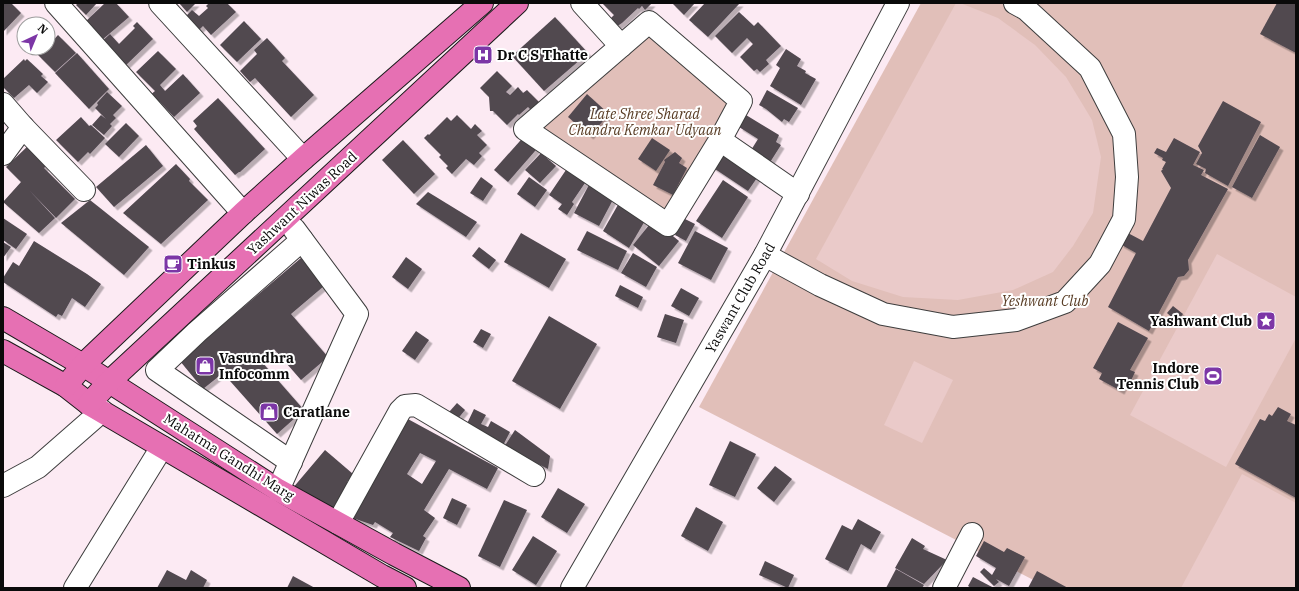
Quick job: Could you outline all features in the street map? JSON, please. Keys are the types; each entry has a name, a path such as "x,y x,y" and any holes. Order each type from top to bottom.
{"main road":[{"path":"66,386 83,365 243,213 482,3"},
{"name":"Yashwant Niwas Road","path":"95,408 109,382 517,3"},
{"name":"Mahatma Gandhi Marg","path":"3,318 83,365 278,490 459,588"},
{"name":"Mahatma Gandhi Marg","path":"3,351 66,386 95,408 375,572 405,588"}],"street":[{"path":"56,3 243,213"},
{"path":"160,3 303,159"},
{"path":"582,3 621,46"},
{"name":"Yaswant Club Road","path":"572,588 765,255 898,3"},
{"path":"765,255 820,285 883,314 953,327 1016,320 1065,302 1100,264 1124,218 1127,177 1124,134 1090,68 1026,9 1015,3"},
{"path":"649,22 741,101 720,140 668,225 525,129 649,22"},
{"path":"3,104 23,128 84,190"},
{"path":"3,154 23,128"},
{"path":"720,140 798,194"},
{"path":"278,490 357,314 286,217"},
{"path":"291,462 157,370 197,332 302,240"},
{"path":"338,523 400,411 405,406 416,404 534,475"},
{"path":"3,486 38,467 95,408"},
{"path":"75,588 162,447"},
{"path":"944,588 972,534"}],"green space":[{"name":"Yeshwant Club","path":"921,3 1296,3 1296,588 1049,588 699,407"},
{"name":"Late Shree Sharad Chandra Kemkar Udyaan","path":"649,22 741,101 668,225 525,129"}],"shaded area":[{"path":"956,3 960,3 998,18 1035,45 1066,77 1092,120 1101,157 1093,213 1073,246 1053,272 1013,290 958,300 903,297 852,281 816,259"},
{"name":"Indore Tennis Club","path":"1217,254 1296,297 1296,338 1226,467 1130,415"},
{"path":"914,361 953,380 922,443 884,425"},
{"path":"1242,474 1296,503 1296,588 1181,588"}],"building":[{"path":"3,3 11,3 21,13 16,16 16,18 3,32"},
{"path":"78,3 97,3 86,15 76,5"},
{"path":"105,3 116,3 129,17 102,40 85,22"},
{"path":"179,3 196,3 187,12"},
{"path":"209,3 227,3 236,12 211,35 203,26 199,30 185,17 192,10 199,16 208,8 206,6"},
{"path":"602,3 652,3 645,10 642,6 639,9 638,8 616,27 610,19 614,15"},
{"path":"672,3 695,3 684,15"},
{"path":"705,3 740,3 708,37 689,20"},
{"path":"1277,3 1296,3 1296,53 1260,34"},
{"path":"739,12 754,26 758,22 781,46 766,60 769,64 760,72 757,69 754,71 740,57 753,44 747,38 732,53 715,36"},
{"path":"555,17 588,53 544,91 512,56"},
{"path":"244,21 261,39 237,62 220,45"},
{"path":"137,22 153,39 122,69 98,45 110,34 119,44 135,28 133,26"},
{"path":"58,35 76,53 55,72 39,56 56,56 56,37"},
{"path":"267,38 285,58 282,61 314,95 291,117 255,78 250,82 240,71 257,54 254,50"},
{"path":"786,49 801,59 797,66 806,71 805,73 816,79 801,105 770,86 780,68 776,65"},
{"path":"158,51 176,69 160,85 165,91 183,74 200,93 174,117 160,102 157,105 149,96 155,91 136,72"},
{"path":"77,53 109,89 89,109 55,73"},
{"path":"24,59 25,61 27,59 43,74 41,76 48,82 37,93 29,85 14,98 3,87 3,79"},
{"path":"497,71 512,86 506,92 510,95 518,87 523,93 527,90 539,102 531,110 528,107 519,115 518,114 507,125 493,111 490,111 489,97 480,88"},
{"path":"767,90 798,108 789,122 784,119 782,122 759,105"},
{"path":"107,92 122,106 113,115 116,118 110,124 112,126 104,135 92,125 101,115 106,119 95,108 98,105 97,103"},
{"path":"587,94 609,114 590,136 568,117"},
{"path":"218,98 265,149 235,175 194,129 197,126 193,121"},
{"path":"1223,101 1261,122 1228,186 1205,173 1206,169 1196,164 1202,153 1198,146"},
{"path":"457,115 471,129 475,124 482,131 477,135 487,145 479,153 482,156 474,165 466,159 452,174 446,168 448,166 439,157 441,155 424,138 447,117 451,121"},
{"path":"746,115 779,135 776,142 781,145 767,167 748,155 758,139 739,127"},
{"path":"81,117 89,126 91,125 105,138 90,154 88,152 78,162 56,140"},
{"path":"126,123 139,136 119,157 105,144"},
{"path":"528,132 542,143 508,182 494,170"},
{"path":"1260,135 1280,147 1252,198 1232,187"},
{"path":"652,138 670,150 656,171 638,159"},
{"path":"1174,138 1200,152 1193,165 1204,170 1201,175 1228,189 1188,260 1189,270 1184,276 1178,277 1149,331 1108,307 1136,253 1120,244 1126,232 1143,241 1171,188 1161,171 1166,162 1162,160 1163,158 1154,153 1157,148 1166,152"},
{"path":"403,140 435,174 414,194 382,160"},
{"path":"30,144 49,163 44,168 75,199 56,218 29,190 55,218 39,233 3,202 21,182 6,167"},
{"path":"146,145 163,166 114,207 96,187"},
{"path":"719,149 759,175 748,191 709,165"},
{"path":"675,152 682,158 679,163 687,168 673,195 653,185 665,162 664,160"},
{"path":"541,153 556,166 540,183 525,170"},
{"path":"176,164 190,179 189,181 208,200 161,244 123,213"},
{"path":"568,167 587,180 572,202 574,204 567,215 558,209 562,204 549,195"},
{"path":"481,177 493,186 483,201 470,193"},
{"path":"529,177 547,190 535,207 517,194"},
{"path":"723,180 748,197 722,238 696,221"},
{"path":"591,181 616,194 599,226 574,213"},
{"path":"428,192 477,222 466,237 416,204"},
{"path":"623,196 649,214 629,248 603,231"},
{"path":"90,200 149,247 124,275 61,223"},
{"path":"3,218 27,234 16,249 3,240"},
{"path":"683,218 695,224 686,241 675,235"},
{"path":"653,220 679,241 659,266 633,245"},
{"path":"587,231 627,251 618,270 577,250"},
{"path":"695,231 728,248 711,280 678,263"},
{"path":"521,233 566,259 549,288 504,262"},
{"path":"34,241 101,284 85,307 72,298 62,316 58,314 56,317 3,282 3,278 13,262 19,266"},
{"path":"3,242 11,247 3,258"},
{"path":"479,247 496,260 489,269 472,256"},
{"path":"633,253 657,267 646,287 621,273"},
{"path":"406,257 422,269 408,289 392,277"},
{"path":"301,258 324,286 291,314 328,357 301,380 274,349 261,361 304,410 277,434 223,373 203,389 180,361"},
{"path":"620,285 643,297 638,308 615,296"},
{"path":"681,288 699,298 689,316 671,306"},
{"path":"1173,306 1183,314 1177,322 1167,313"},
{"path":"665,314 684,320 676,343 657,337"},
{"path":"549,316 597,344 560,409 512,381"},
{"path":"1118,322 1148,338 1130,370 1135,372 1129,385 1125,383 1121,391 1099,379 1102,373 1093,368"},
{"path":"481,329 491,334 483,348 473,342"},
{"path":"416,331 429,340 415,360 402,351"},
{"path":"457,403 465,410 452,426 442,420"},
{"path":"1278,407 1291,414 1287,421 1296,425 1296,498 1235,464 1260,419 1265,421 1269,414 1272,416"},
{"path":"474,409 486,415 481,424 488,427 491,421 510,432 499,453 463,432"},
{"path":"395,412 498,468 487,489 449,469 424,510 435,518 423,536 426,538 419,551 390,537 393,533 375,522 373,525 341,514","holes":["420,453 436,461 422,484 407,474"]},
{"path":"515,430 550,456 548,469 504,447"},
{"path":"730,441 756,454 735,497 709,485"},
{"path":"325,450 353,474 347,482 354,489 334,519 292,489"},
{"path":"775,466 792,479 774,502 757,488"},
{"path":"558,488 585,504 567,533 541,517"},
{"path":"452,498 467,505 457,525 443,518"},
{"path":"504,500 527,510 500,567 478,556"},
{"path":"696,507 723,522 708,551 681,536"},
{"path":"858,519 881,532 871,550 861,544 848,571 825,559 842,525 852,530"},
{"path":"533,536 557,551 536,585 512,570"},
{"path":"912,538 925,546 923,549 947,560 924,584 895,568"},
{"path":"984,541 1004,552 1007,548 1025,557 1009,586 996,579 999,582 994,586 980,572 984,568 992,575 996,568 976,556"},
{"path":"765,561 794,575 788,588 759,575"},
{"path":"896,569 924,585 922,588 886,588"},
{"path":"167,570 186,580 191,570 207,580 203,588 157,588"},
{"path":"1037,571 1068,588 1028,588"},
{"path":"293,576 315,588 287,588"},
{"path":"973,577 994,588 971,588 968,586"}],"place":[{"name":"Dr C S Thatte","path":"483,55"},
{"name":"Tinkus","path":"173,264"},
{"name":"Yashwant Club","path":"1266,321"},
{"name":"Vasundhra Infocomm","path":"205,366"},
{"name":"Indore Tennis Club","path":"1213,376"},
{"name":"Caratlane","path":"269,412"}]}
